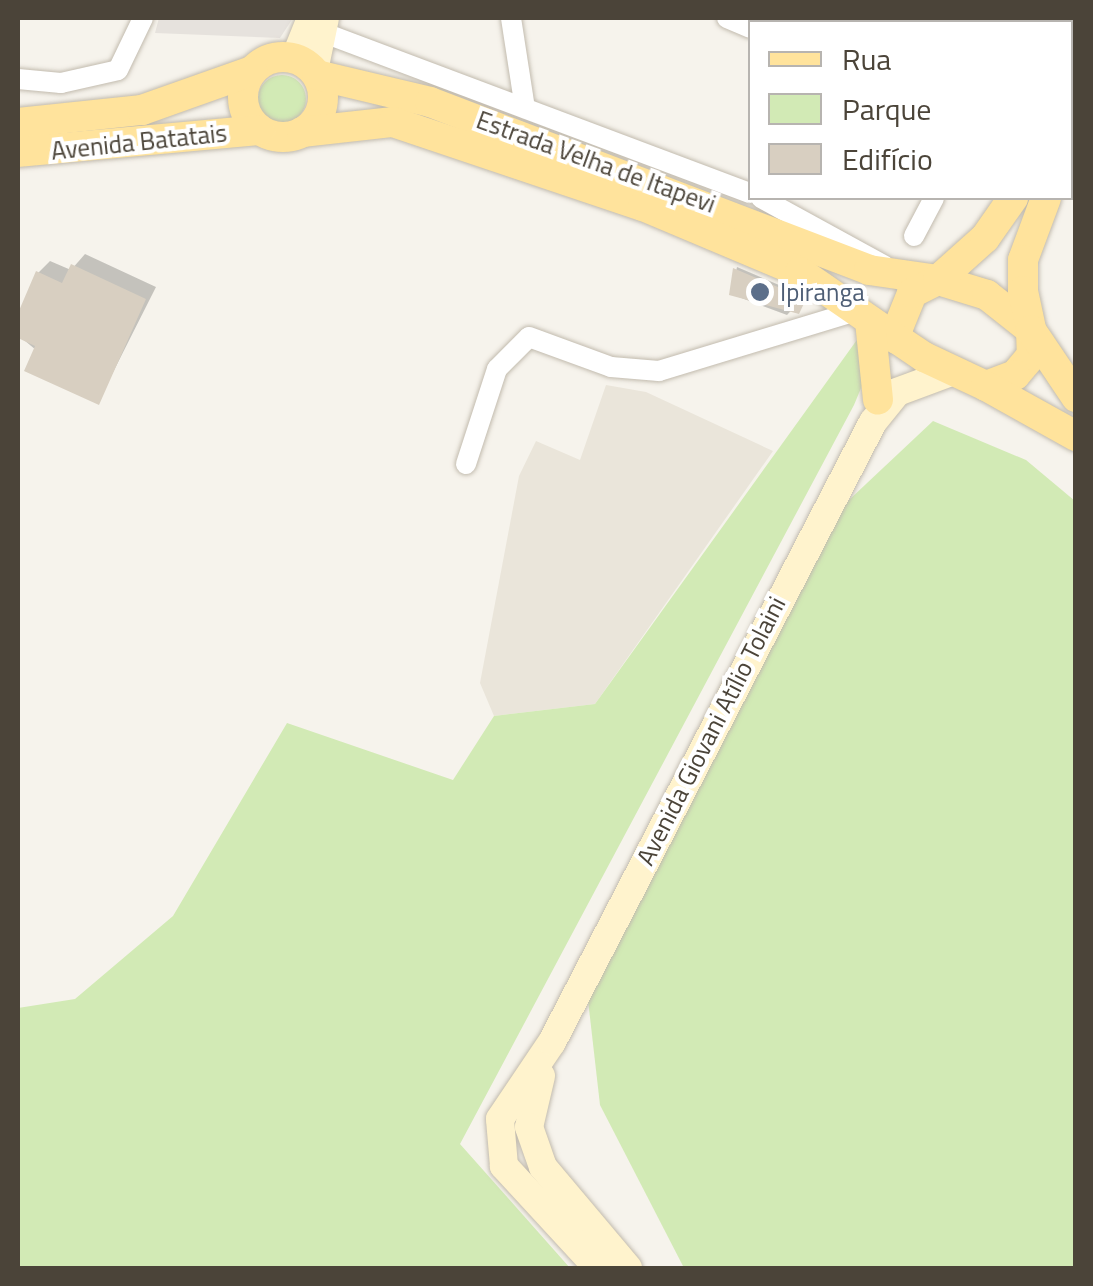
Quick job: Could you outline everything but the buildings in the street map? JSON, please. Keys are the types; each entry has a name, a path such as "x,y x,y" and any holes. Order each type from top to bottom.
{"main road":[{"path":"18,123 142,110 244,73 309,68 321,110 302,132 260,130 243,103 244,73"},
{"name":"Estrada Velha de Itapevi","path":"309,68 430,102 869,270 938,280 1004,304 1031,330 1076,397"},
{"name":"Estrada Velha de Itapevi","path":"302,132 356,120 393,122 643,206 800,272 951,372 986,386 1076,436"},
{"name":"Avenida Batatais","path":"18,152 260,130"},
{"path":"875,411 881,324 912,294 938,280 986,238 1012,200"},
{"path":"986,386 1024,368 1031,330 1023,260 1045,200"}],"street":[{"path":"18,79 62,83 118,70 142,18"},
{"path":"511,18 525,108"},
{"path":"309,68 320,22 525,108 748,192"},
{"path":"764,200 905,274"},
{"path":"914,236 933,200"},
{"path":"466,464 498,369 529,337 612,367 659,371 881,324"},
{"name":"Avenida Giovani Atílio Tolaini","path":"598,1268 498,1153 500,1120 552,1042 875,411 897,392 951,372"},
{"name":"Avenida Giovani Atílio Tolaini","path":"552,1042 531,1107 532,1142 558,1192 628,1268"}],"shaded area":[{"path":"159,18 293,18 280,38 155,33"},
{"path":"606,385 646,392 773,451 595,704 494,716 480,683 519,476 536,441 580,460"}],"green space":[{"path":"282,75 299,82 306,99 299,116 282,123 265,116 258,99 265,82"},
{"path":"859,337 864,381 854,405 460,1144 570,1268 18,1268 18,1008 75,999 173,916 287,723 453,780 494,716 595,704"},
{"path":"933,421 1026,460 1075,501 1075,1268 684,1268 600,1105 588,1000 832,516"}],"place":[{"name":"Ipiranga","path":"760,292"}]}
